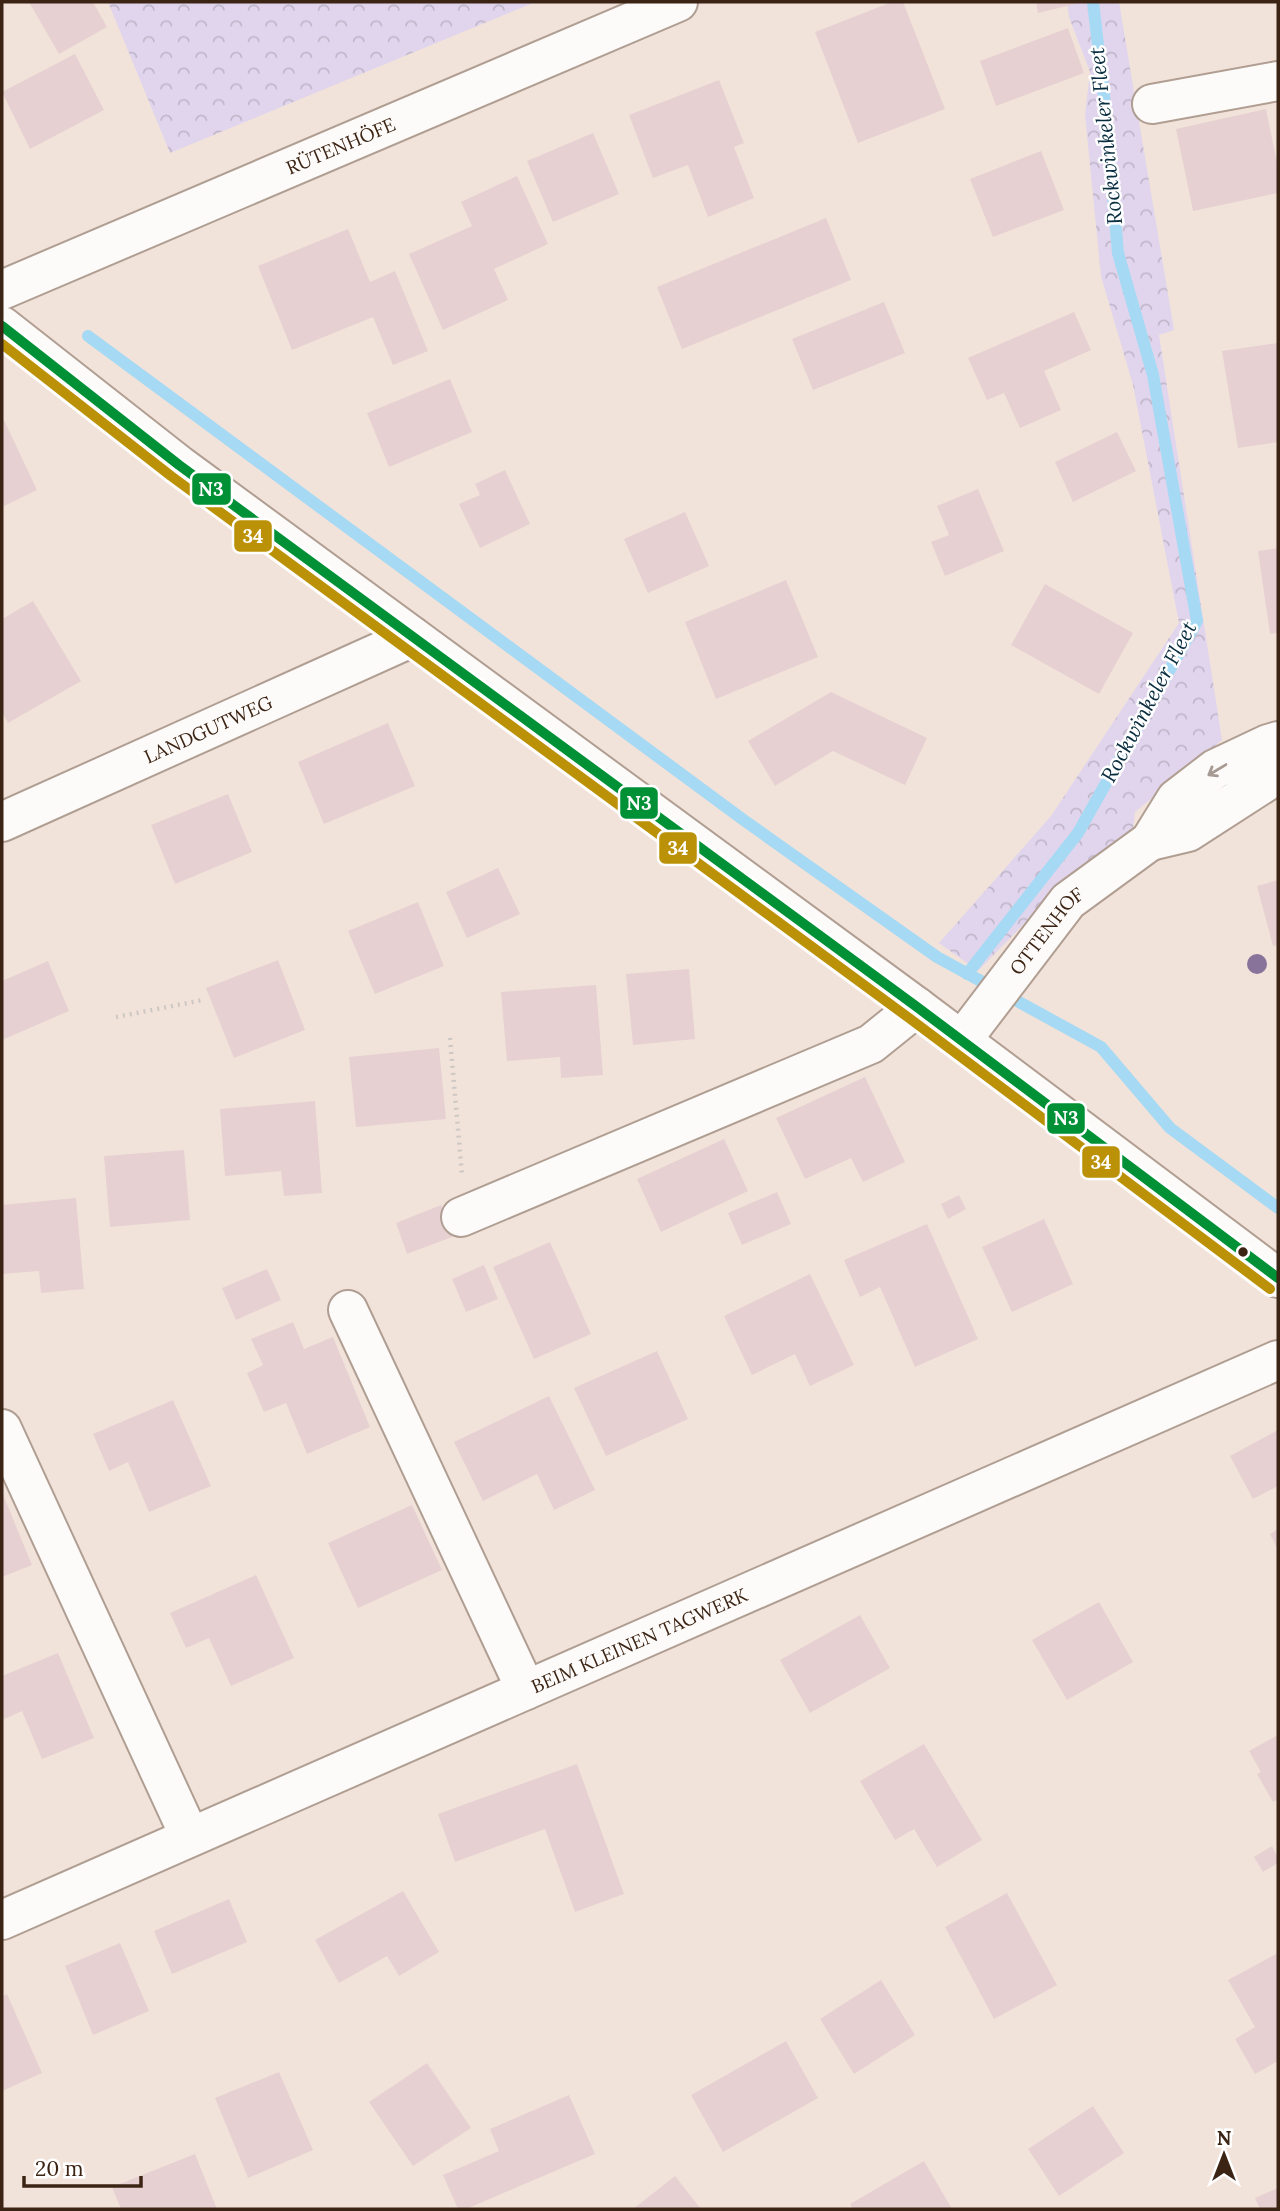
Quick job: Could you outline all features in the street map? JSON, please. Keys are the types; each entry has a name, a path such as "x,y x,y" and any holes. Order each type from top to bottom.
{"street":[{"name":"RÜTENHÖFE","path":"2,290 678,2"},
{"path":"1152,104 1278,81"},
{"path":"2,326 179,465 962,1040 1278,1278"},
{"name":"LANDGUTWEG","path":"2,822 413,637"},
{"name":"OTTENHOF","path":"962,1040 1068,901 1150,841 1176,799 1216,769 1278,741"},
{"name":"OTTENHOF","path":"1150,841 1188,832 1278,774"},
{"path":"463,1216 871,1044 917,1007"},
{"path":"348,1310 526,1690"},
{"name":"BEIM KLEINEN TAGWERK","path":"2,1920 1278,1360"},
{"path":"2,1429 190,1837"}],"path":[{"path":"116,1017 203,1000"},
{"path":"450,1038 463,1216"}],"green space":[{"path":"108,2 532,2 533,3 170,153"},
{"path":"1067,2 1119,2 1174,330 1159,335 1222,740 1135,812 1132,835 1062,885 978,971 939,943 1051,816 1179,623 1133,385 1101,276 1085,115 1090,72 1069,17"}],"building":[{"path":"29,2 93,2 107,27 59,54"},
{"path":"892,2 903,2 945,109 858,143 815,32"},
{"path":"1036,2 1080,2 1080,3 1038,13"},
{"path":"1068,28 1084,73 996,106 980,61"},
{"path":"75,54 104,110 30,149 2,92"},
{"path":"719,80 744,143 734,147 754,198 708,217 688,165 653,178 629,115"},
{"path":"1266,109 1278,168 1278,193 1193,211 1176,129"},
{"path":"593,133 619,194 553,222 527,161"},
{"path":"1041,151 1064,210 993,237 970,179"},
{"path":"517,176 548,244 494,269 508,300 443,330 409,254 472,226 461,202"},
{"path":"826,218 851,280 682,349 657,287"},
{"path":"348,229 370,282 395,271 428,351 393,365 373,317 292,350 258,266"},
{"path":"884,302 905,353 813,390 792,339"},
{"path":"1074,312 1091,350 1044,371 1061,410 1020,428 1004,393 987,400 968,358"},
{"path":"1278,343 1278,442 1238,448 1222,351"},
{"path":"450,379 472,432 389,467 367,413"},
{"path":"2,416 37,490 2,507"},
{"path":"1117,432 1136,471 1073,502 1055,462"},
{"path":"505,470 530,524 480,548 459,504 480,495 475,484"},
{"path":"978,489 1004,551 945,576 931,542 949,535 937,506"},
{"path":"685,512 709,566 648,593 624,539"},
{"path":"1278,548 1278,633 1270,634 1258,551"},
{"path":"786,580 818,657 716,699 685,622"},
{"path":"1045,584 1133,633 1099,694 1011,645"},
{"path":"33,601 81,681 8,723 2,712 2,619"},
{"path":"831,692 927,738 905,785 833,751 775,786 748,741"},
{"path":"388,723 415,786 324,824 298,762"},
{"path":"228,794 252,852 175,884 151,825"},
{"path":"498,868 520,914 467,938 446,892"},
{"path":"1278,880 1278,945 1273,946 1257,886"},
{"path":"418,902 444,966 375,994 348,931"},
{"path":"278,960 305,1030 234,1058 206,988"},
{"path":"48,961 69,1011 2,1040 2,981"},
{"path":"689,969 695,1039 633,1045 626,974"},
{"path":"596,985 603,1075 561,1078 560,1057 507,1061 501,992"},
{"path":"439,1048 446,1119 356,1127 349,1057"},
{"path":"865,1077 905,1162 863,1182 851,1158 805,1179 776,1118"},
{"path":"315,1101 322,1193 284,1196 281,1171 225,1176 220,1109"},
{"path":"724,1139 748,1191 661,1232 637,1179"},
{"path":"184,1150 190,1220 110,1227 104,1156"},
{"path":"777,1192 791,1224 742,1245 728,1213"},
{"path":"959,1195 966,1209 948,1219 941,1204"},
{"path":"76,1198 84,1289 41,1293 39,1271 2,1274 2,1205"},
{"path":"441,1205 452,1237 407,1254 396,1223"},
{"path":"1044,1219 1073,1284 1012,1312 982,1247"},
{"path":"927,1224 978,1339 915,1367 880,1287 860,1297 844,1260"},
{"path":"550,1242 591,1334 534,1359 493,1267"},
{"path":"484,1265 498,1299 466,1312 452,1279"},
{"path":"267,1269 281,1300 236,1320 222,1288"},
{"path":"810,1274 854,1365 810,1386 795,1354 752,1375 724,1316"},
{"path":"293,1322 304,1349 333,1337 370,1427 307,1454 286,1403 264,1412 247,1373 263,1365 251,1339"},
{"path":"657,1351 688,1419 606,1456 574,1388"},
{"path":"549,1396 595,1490 554,1510 537,1474 483,1501 454,1442"},
{"path":"173,1400 211,1486 149,1512 128,1462 109,1471 93,1434"},
{"path":"1278,1430 1278,1486 1253,1499 1230,1456"},
{"path":"2,1492 32,1565 2,1577"},
{"path":"412,1505 442,1570 358,1608 328,1543"},
{"path":"1278,1529 1278,1550 1270,1534"},
{"path":"256,1575 294,1658 231,1686 209,1638 186,1648 170,1613"},
{"path":"1099,1602 1133,1662 1067,1700 1032,1640"},
{"path":"860,1615 890,1668 810,1713 780,1660"},
{"path":"58,1653 94,1738 42,1759 22,1711 2,1720 2,1676"},
{"path":"1278,1735 1278,1803 1277,1800 1273,1802 1257,1774 1261,1772 1249,1751"},
{"path":"924,1744 982,1840 937,1867 914,1829 895,1840 860,1781"},
{"path":"577,1764 624,1894 575,1912 545,1829 455,1862 438,1814"},
{"path":"1272,1846 1278,1863 1263,1872 1254,1857"},
{"path":"403,1891 439,1952 399,1976 387,1956 339,1983 315,1940"},
{"path":"1007,1893 1057,1985 994,2019 945,1927"},
{"path":"229,1899 247,1942 172,1974 154,1931"},
{"path":"120,1943 149,2011 93,2035 65,1966"},
{"path":"1278,1953 1278,2061 1255,2074 1235,2039 1255,2027 1228,1980"},
{"path":"881,1980 915,2035 854,2074 820,2019"},
{"path":"7,1994 42,2073 2,2091 2,1997"},
{"path":"786,2041 818,2098 723,2152 691,2095"},
{"path":"427,2063 471,2128 413,2166 369,2102"},
{"path":"279,2072 313,2150 248,2178 215,2098"},
{"path":"569,2095 595,2154 466,2209 458,2209 443,2175 499,2151 490,2129"},
{"path":"1093,2106 1124,2153 1059,2196 1028,2149"},
{"path":"195,2154 217,2209 121,2209 112,2187"},
{"path":"924,2161 952,2209 853,2209 850,2204"},
{"path":"675,2176 701,2209 633,2209"},
{"path":"1278,2188 1278,2209 1260,2209 1255,2198"}],"waterway":[{"name":"Rockwinkeler Fleet","path":"967,974 1078,833 1197,621 1153,375 1118,253 1093,2"},
{"path":"88,336 745,821 937,957 1101,1047 1170,1128 1278,1208"}],"transit line":[{"name":"N3","path":"2,326 179,465 917,1007 1278,1278"},
{"name":"34","path":"2,344 171,476 909,1018 1270,1289"}]}
